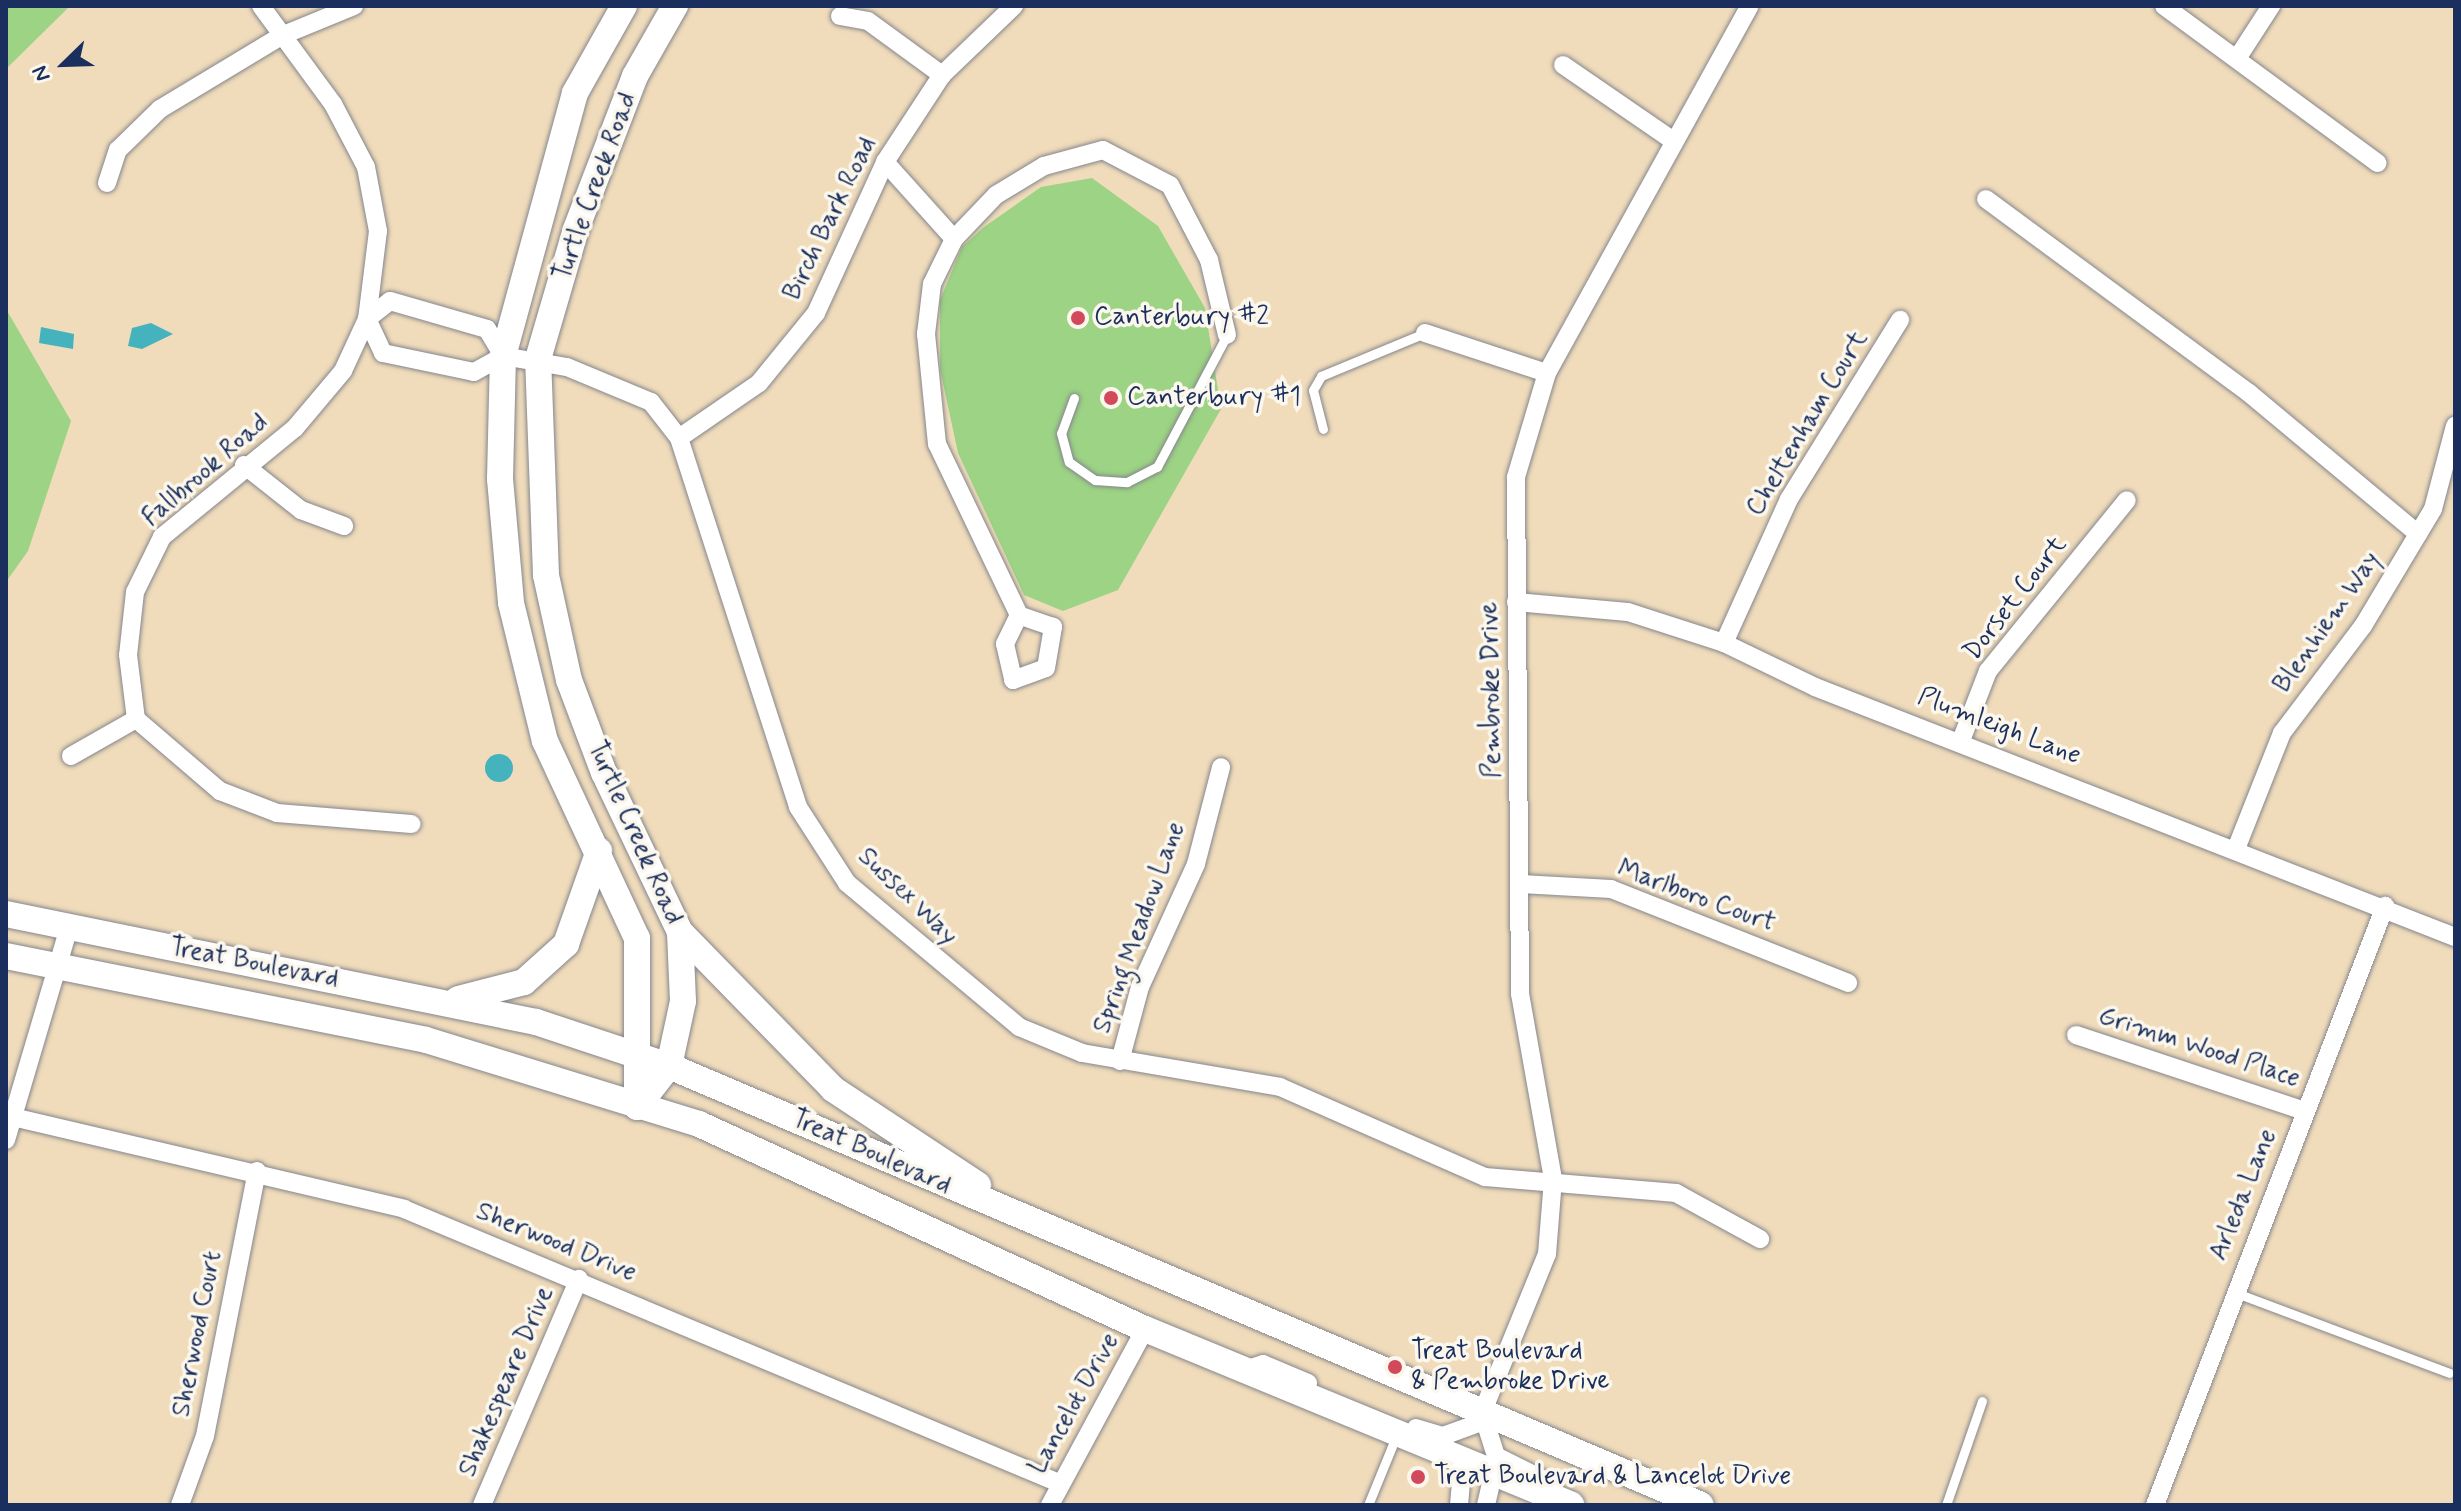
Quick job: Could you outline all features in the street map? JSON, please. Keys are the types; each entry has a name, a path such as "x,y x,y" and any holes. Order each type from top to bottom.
{"main road":[{"name":"Turtle Creek Road","path":"624,6 575,93 503,356 500,479 511,603 545,741 637,938 640,984 632,1054 637,1107"},
{"name":"Turtle Creek Road","path":"637,1107 669,1066 683,1001 680,932 604,773 569,680 546,575 538,359 581,215 635,76 675,6"},
{"path":"437,1000 476,998 524,982 566,944 599,851"},
{"name":"Treat Boulevard","path":"6,914 437,1000 669,1066 1074,1242 1701,1505"},
{"path":"680,932 833,1089 1074,1242"},
{"name":"Treat Boulevard","path":"6,956 426,1040 699,1124 1145,1329 1565,1502"}],"street":[{"name":"Fallbrook Road","path":"136,719 128,655 135,592 162,537 244,465 295,428 324,394 367,319 378,231 366,167 333,104 261,6"},
{"path":"107,183 118,150 160,109 281,36 354,6"},
{"name":"Birch Bark Road","path":"679,438 759,383 816,313 885,162 942,75 1014,6"},
{"name":"Pembroke Drive","path":"1483,1415 1547,1254 1553,1179 1520,994 1516,477 1547,373 1672,140 1750,6"},
{"path":"2164,6 2238,57 2378,163"},
{"path":"2238,57 2271,6"},
{"path":"840,16 868,21 942,75"},
{"path":"1563,65 1672,140"},
{"path":"1019,615 937,444 926,334 932,284 954,239 996,195 1044,166 1103,150 1170,185 1209,260 1227,335"},
{"path":"885,162 954,239"},
{"path":"1986,199 2249,393 2418,534"},
{"path":"390,301 487,329 503,356 474,372 383,353 367,319 390,301"},
{"name":"Cheltenham Court","path":"1724,643 1789,499 1900,320"},
{"path":"1425,333 1547,373"},
{"name":"Sussex Way","path":"503,356 538,359 626,387 651,402 679,438 775,751 798,807 847,883 1019,1027 1120,1061 1280,1087 1485,1177 1553,1179 1676,1193 1760,1239"},
{"name":"Blenhiem Way","path":"2236,849 2282,733 2363,626 2418,534 2455,426"},
{"path":"244,465 301,510 344,526"},
{"name":"Dorset Court","path":"1962,738 1988,671 2127,500"},
{"name":"Plumleigh Lane","path":"1516,602 1628,612 1724,643 1815,687 1962,738 2385,906 2455,937"},
{"path":"71,756 136,719 220,791 277,813 412,824"},
{"name":"Spring Meadow Lane","path":"1120,1061 1140,987 1196,864 1221,767"},
{"name":"Marlboro Court","path":"1521,884 1611,889 1848,983"},
{"name":"Arleda Lane","path":"2155,1505 2234,1292 2385,906"},
{"path":"6,1140 69,927"},
{"name":"Grimm Wood Place","path":"2076,1035 2305,1111"},
{"name":"Sherwood Drive","path":"13,1117 257,1171 404,1209 579,1279 1059,1483"},
{"name":"Sherwood Court","path":"180,1505 205,1436 257,1171"},
{"name":"Shakespeare Drive","path":"485,1504 579,1279"},
{"name":"Lancelot Drive","path":"1050,1505 1059,1483 1145,1329"},
{"path":"1245,1370 1271,1366 1433,1435 1469,1430 1483,1415 1496,1456 1550,1483 1565,1502"},
{"path":"1459,1505 1463,1459"},
{"path":"1486,1505 1494,1471"}],"lane":[{"path":"1323,429 1313,390 1321,376 1425,333"},
{"path":"1074,398 1061,433 1069,462 1095,480 1127,482 1157,467 1227,335"},
{"path":"2234,1292 2449,1373"},
{"path":"1946,1505 1982,1401"},
{"path":"1368,1505 1397,1432"}],"green space":[{"path":"6,6 70,6 6,69"},
{"path":"1092,178 1158,226 1205,308 1221,409 1118,590 1063,611 1024,595 958,453 940,369 940,300 962,247 984,227 1041,187"},
{"path":"6,309 71,421 28,551 6,582"}],"water":[{"path":"151,323 173,334 142,349 128,346 132,328"},
{"path":"41,327 74,334 73,349 39,343"},
{"path":"499,754 509,758 513,768 509,778 499,782 489,778 485,768 489,758"}],"place":[{"name":"Canterbury #2","path":"1078,318"},
{"name":"Canterbury #1","path":"1111,398"},
{"name":"Treat Boulevard & Pembroke Drive","path":"1395,1367"},
{"name":"Treat Boulevard & Lancelot Drive","path":"1418,1477"}]}
